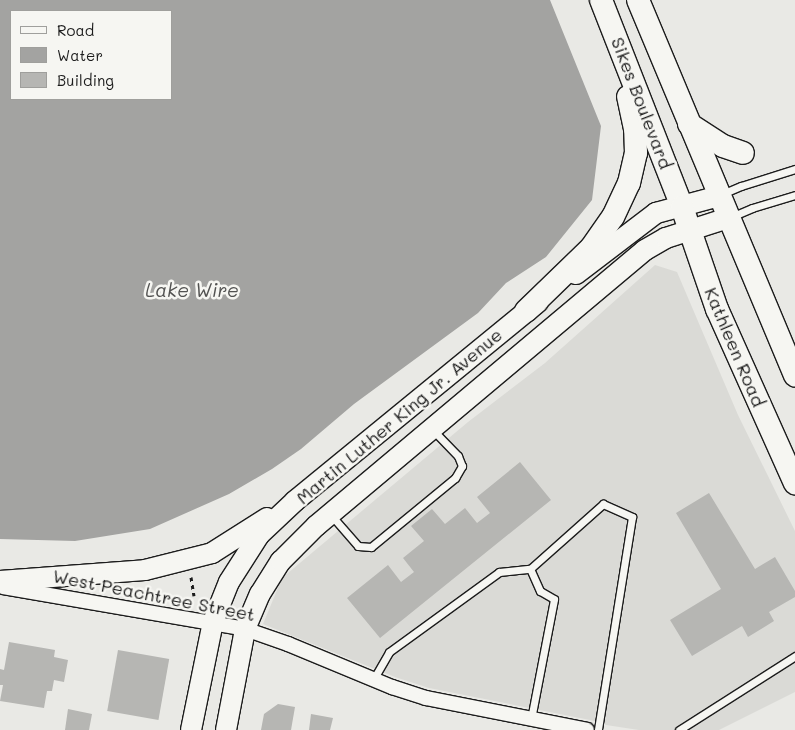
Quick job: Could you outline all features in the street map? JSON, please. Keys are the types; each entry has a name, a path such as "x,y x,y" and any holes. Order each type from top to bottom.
{"main road":[{"name":"Sikes Boulevard","path":"601,0 682,207"},
{"name":"Sikes Boulevard","path":"638,0 719,196"},
{"path":"526,311 591,248 613,217 629,183 636,153 635,129 618,42"},
{"path":"689,124 723,146 744,153"},
{"path":"719,196 795,376"},
{"name":"Martin Luther King Jr. Avenue","path":"191,730 213,622 228,582 259,535 295,502 526,311 656,213 719,196"},
{"name":"Kathleen Road","path":"682,207 716,309 795,483"},
{"name":"Martin Luther King Jr. Avenue","path":"226,730 245,629 260,594 281,561 330,514 644,250 666,238 728,218"},
{"path":"0,580 145,570 212,552 295,502"}],"street":[{"name":"West Peachtree Street","path":"0,586 245,629 288,644 373,680 426,698 587,730"}],"lane":[{"path":"719,196 741,186 795,169"},
{"path":"728,218 752,208 795,195"},
{"path":"330,514 358,546 371,547 455,478 462,466 458,456 432,429"},
{"path":"373,680 389,652 499,572 530,568 603,504 632,517 598,730"},
{"path":"530,568 540,592 554,599 531,719"},
{"path":"679,730 795,656"}],"path":[{"path":"190,569 194,596"}],"shaded area":[{"path":"655,265 677,272 738,415 795,531 795,692 719,730 639,730 606,725 600,722 429,688 395,677 263,624 282,578 468,422 545,363"}],"water":[{"name":"Lake Wire","path":"0,0 550,0 601,126 592,200 546,257 506,283 478,313 354,404 301,449 272,469 229,494 150,529 75,541 0,539"}],"building":[{"path":"520,462 551,500 380,638 347,598 388,565 401,582 414,572 403,558 424,541 411,526 432,509 445,524 465,508 477,523 490,513 477,497"},
{"path":"709,493 755,569 775,557 795,591 795,597 769,612 774,621 748,637 742,626 692,656 670,620 721,589 676,513"},
{"path":"9,642 55,650 54,657 68,660 64,682 54,680 52,691 47,691 44,708 0,701 3,685 0,685 0,669 4,670"},
{"path":"118,650 169,659 158,720 107,711"},
{"path":"278,704 295,707 291,730 261,730 264,714"},
{"path":"68,709 92,714 89,730 65,730"},
{"path":"311,714 333,718 330,730 309,730"}]}
